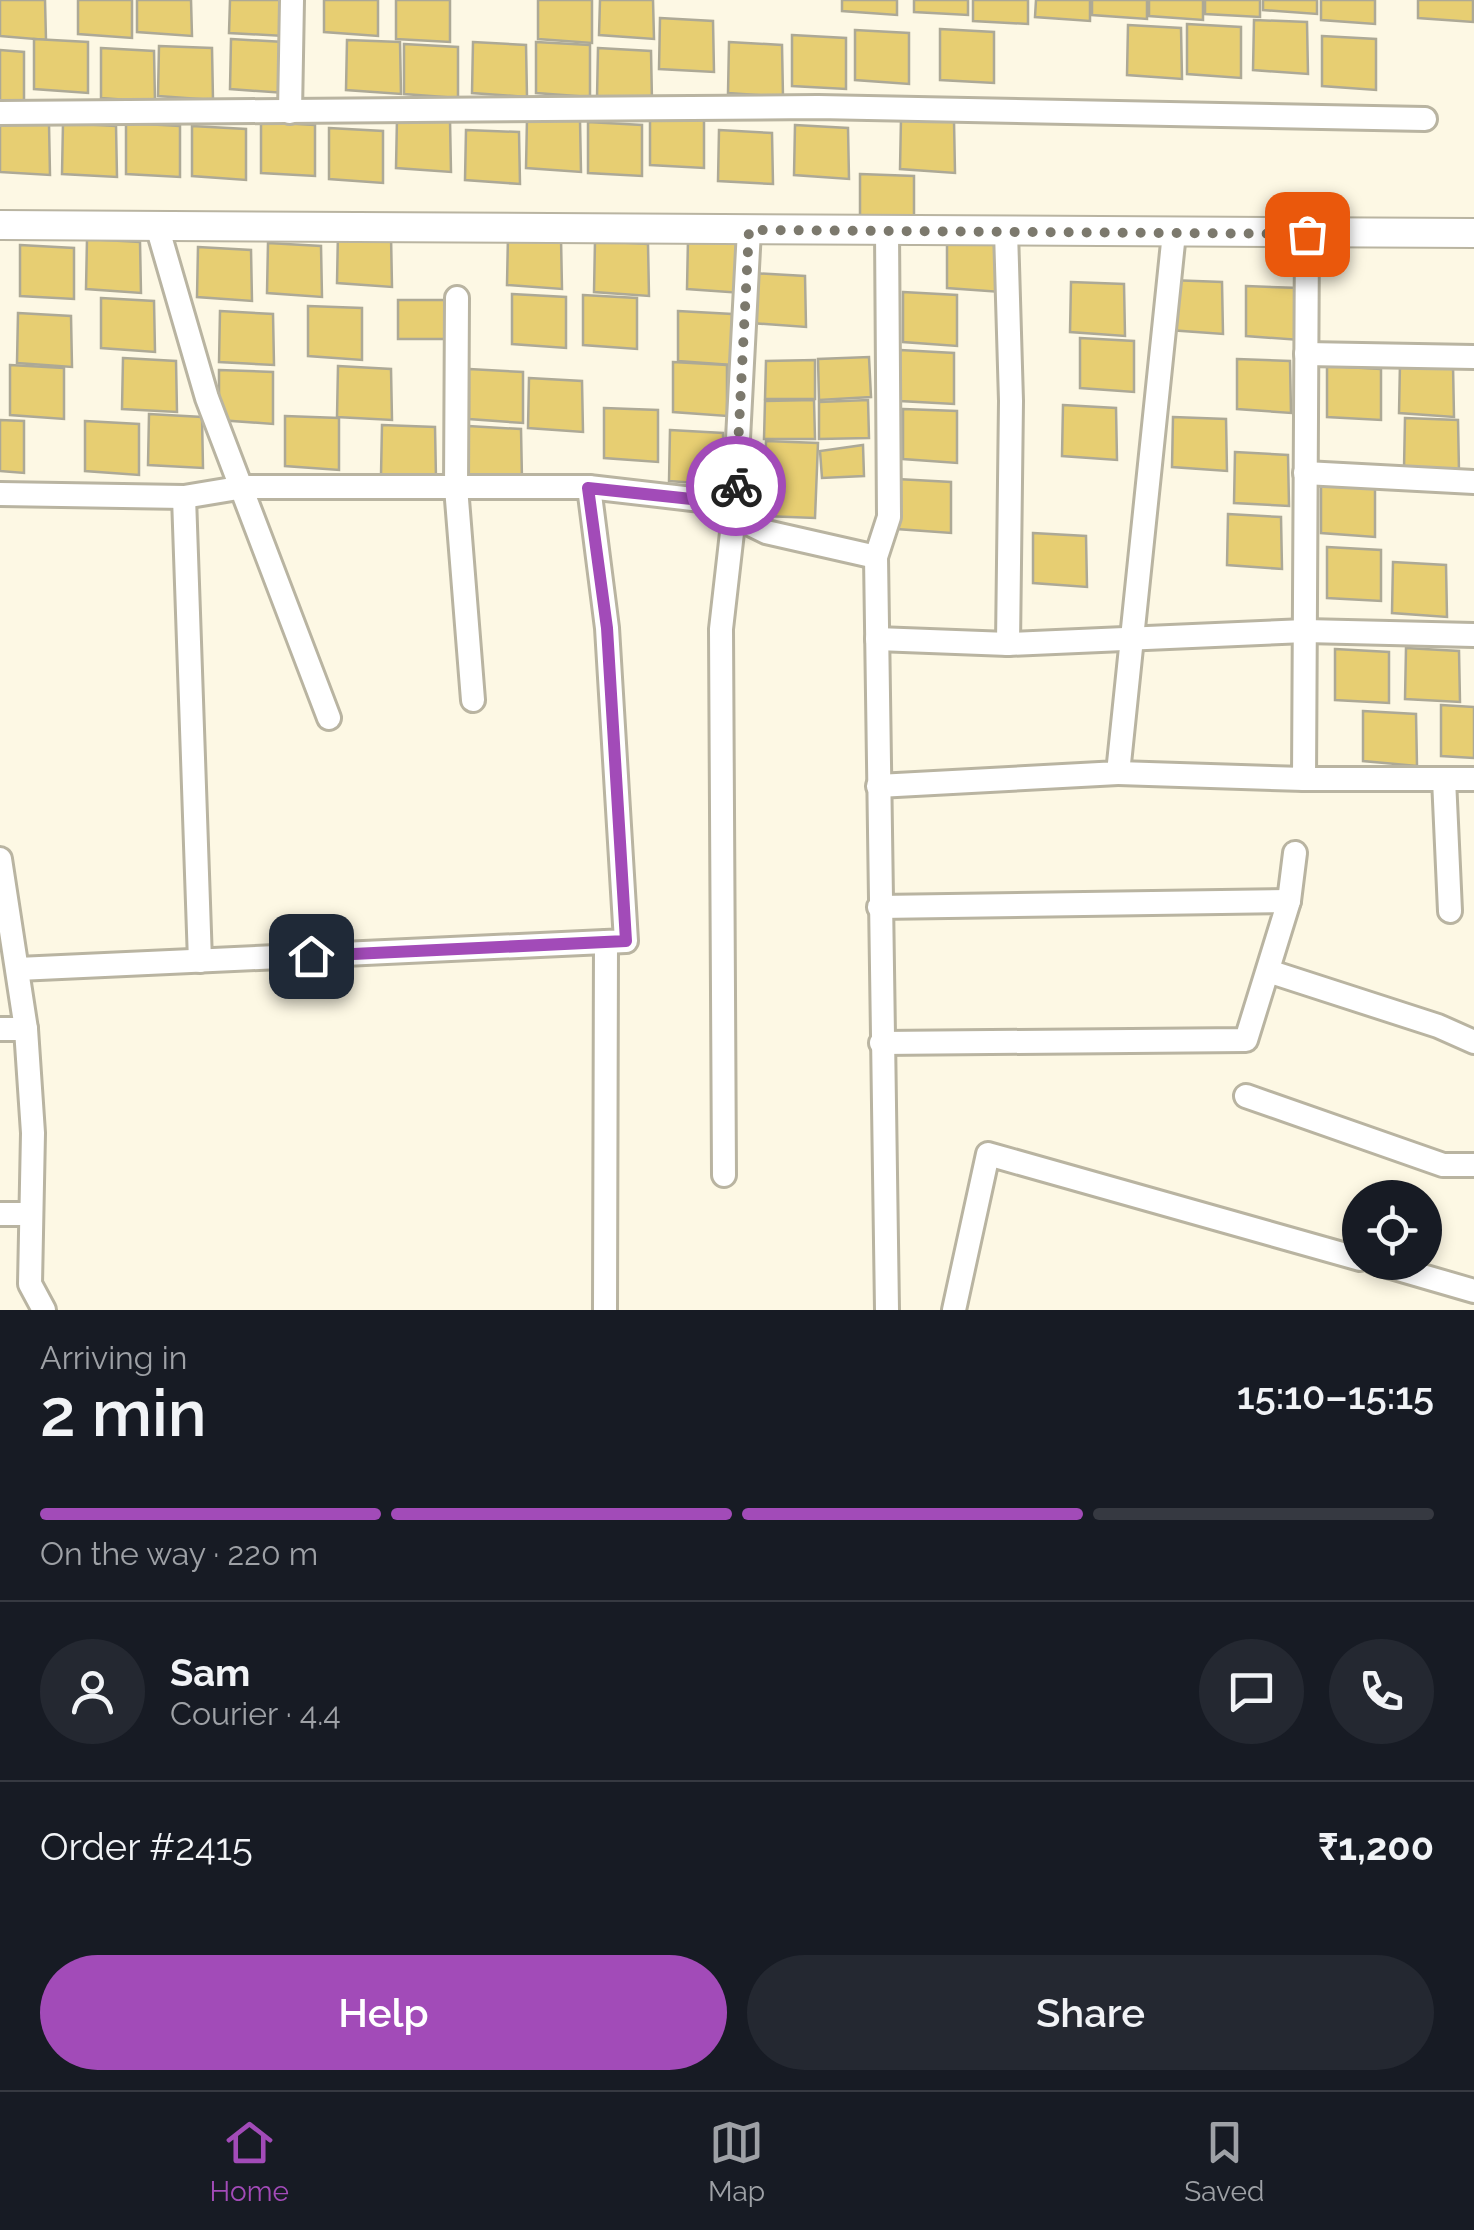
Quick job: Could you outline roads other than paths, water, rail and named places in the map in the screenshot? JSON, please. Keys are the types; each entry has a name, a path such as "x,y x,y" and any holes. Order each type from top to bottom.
{"street":[{"path":"290,112 292,0"},
{"path":"0,113 818,107 1425,119"},
{"path":"0,225 1474,234"},
{"path":"157,226 207,398 329,718"},
{"path":"724,1175 721,629 734,515 749,230"},
{"path":"887,231 889,517 876,557 878,907 887,1310"},
{"path":"1006,232 1011,400 1008,644"},
{"path":"1118,773 1174,233"},
{"path":"1304,780 1307,234"},
{"path":"457,298 456,488 473,700"},
{"path":"1306,354 1474,356"},
{"path":"1306,473 1474,482"},
{"path":"0,494 184,497 244,488 588,488 701,500 766,532 876,557"},
{"path":"18,969 626,941 607,628 588,488"},
{"path":"184,497 200,961"},
{"path":"877,639 1008,644 1305,631 1474,635"},
{"path":"878,786 1118,773 1304,780 1474,779"},
{"path":"1444,779 1450,912"},
{"path":"881,1043 1246,1040 1289,901 1295,854"},
{"path":"0,859 26,1029 33,1133 30,1284 22,1310"},
{"path":"878,907 1289,901"},
{"path":"606,942 606,1310"},
{"path":"1268,971 1438,1026 1474,1042"},
{"path":"0,1029 26,1029"},
{"path":"1246,1096 1443,1165 1474,1165"},
{"path":"954,1310 988,1154 1342,1254"},
{"path":"0,1214 30,1214"},
{"path":"1436,1280 1474,1291"},
{"path":"30,1284 44,1310"}]}
